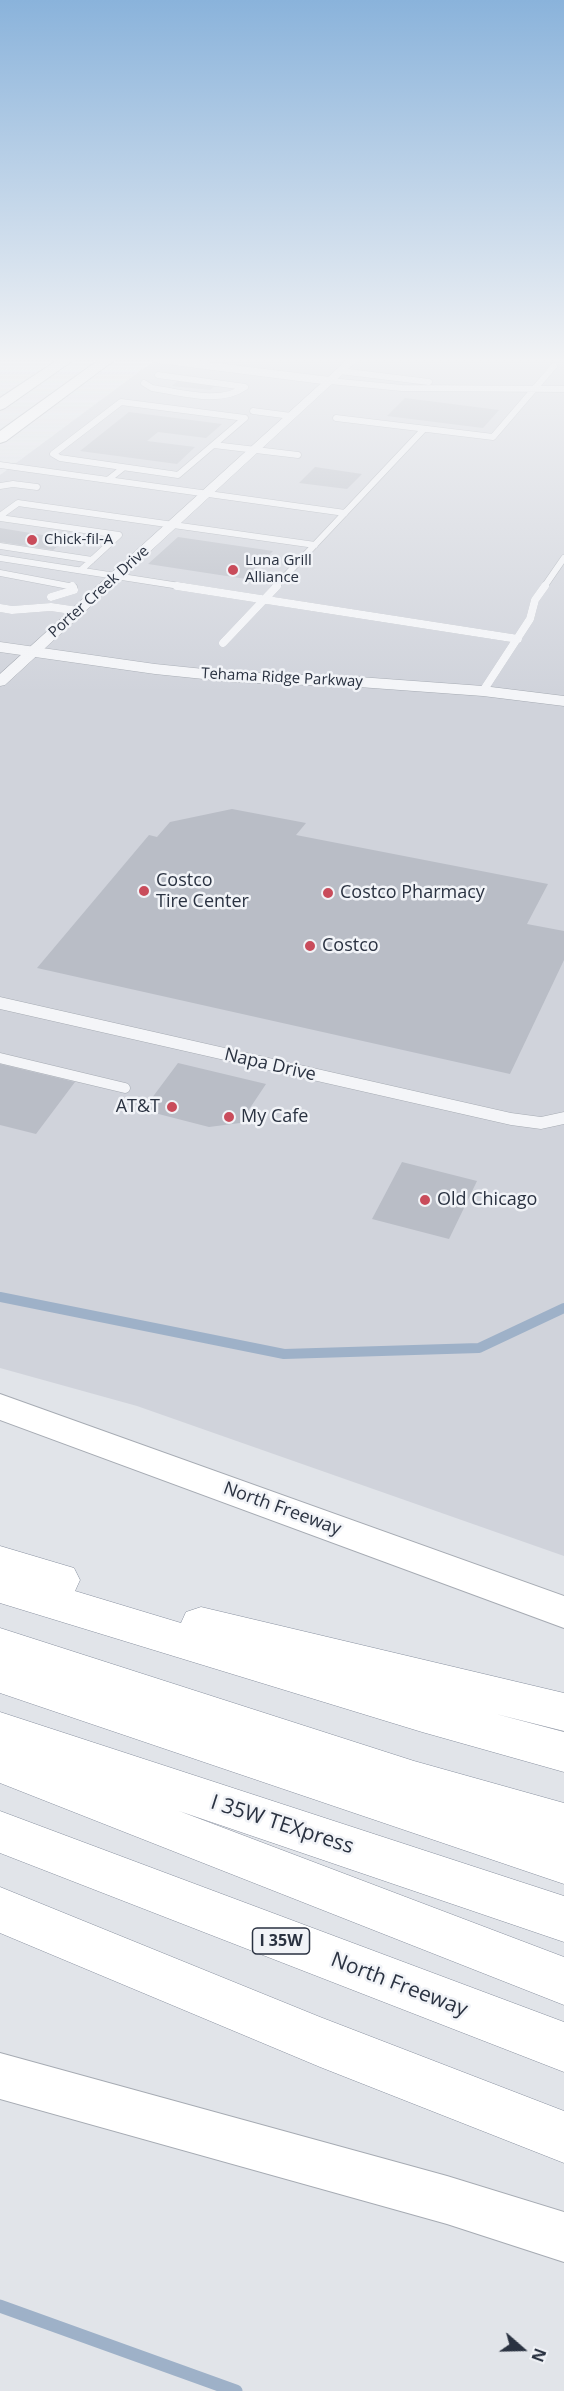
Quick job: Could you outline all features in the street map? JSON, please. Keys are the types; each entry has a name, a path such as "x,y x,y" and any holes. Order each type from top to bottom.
{"highway":[{"path":"0,1562 214,1628 564,1712"},
{"path":"0,1586 410,1710 564,1752"},
{"path":"0,1646 414,1781 564,1824"},
{"path":"0,1675 564,1862"},
{"name":"I 35W TEXpress","path":"0,1731 564,1919"},
{"path":"0,1763 564,1981"},
{"name":"North Freeway","path":"0,1832 228,1921 564,2047"},
{"path":"0,1910 320,2042 564,2138"}],"main road":[{"name":"North Freeway","path":"0,1407 564,1612"},
{"path":"0,2076 436,2197 564,2237"}],"street":[{"name":"Porter Creek Drive","path":"0,682 233,471"},
{"name":"Tehama Ridge Parkway","path":"0,647 155,669 233,677 359,682 483,691 564,700"},
{"name":"Napa Drive","path":"0,1003 511,1119 541,1123 564,1118"}],"lane":[{"path":"43,471 345,513"},
{"path":"109,479 120,471"},
{"path":"141,471 178,476 184,471"},
{"path":"223,643 385,471"},
{"path":"0,486 13,484 37,487"},
{"path":"0,517 18,503 315,545"},
{"path":"0,517 120,535 81,570"},
{"path":"0,546 92,560"},
{"path":"0,558 518,639"},
{"path":"483,691 530,619 535,600 564,558"},
{"path":"0,573 74,586 74,590 70,593 51,597"},
{"path":"0,608 12,610 51,607 78,611"},
{"path":"0,1058 125,1088"}],"shaded area":[{"path":"6,471 564,471 564,1556 137,1406 0,1368 0,475"}],"building":[{"path":"311,471 339,471 362,474 347,489 299,483"},
{"name":"Chick-fil-A","path":"0,528 67,539 53,550 0,542"},
{"path":"178,537 273,551 246,579 148,564"},
{"name":"Costco","path":"232,809 306,823 296,835 548,884 527,924 564,931 564,960 510,1074 37,968 149,835 157,837 170,822"},
{"path":"178,1063 266,1084 240,1123 209,1127 143,1110"},
{"path":"0,1064 75,1082 36,1134 0,1125"},
{"name":"Old Chicago","path":"402,1162 477,1181 449,1239 372,1219"}],"waterway":[{"path":"0,1297 284,1354 479,1348 564,1308"},
{"path":"0,2306 236,2391"}],"place":[{"name":"Chick-fil-A","path":"32,540"},
{"name":"Luna Grill Alliance","path":"233,570"},
{"name":"Costco Tire Center","path":"144,891"},
{"name":"Costco Pharmacy","path":"328,893"},
{"name":"Costco","path":"310,946"},
{"name":"AT&T","path":"172,1107"},
{"name":"My Cafe","path":"229,1117"},
{"name":"Old Chicago","path":"425,1200"}]}
